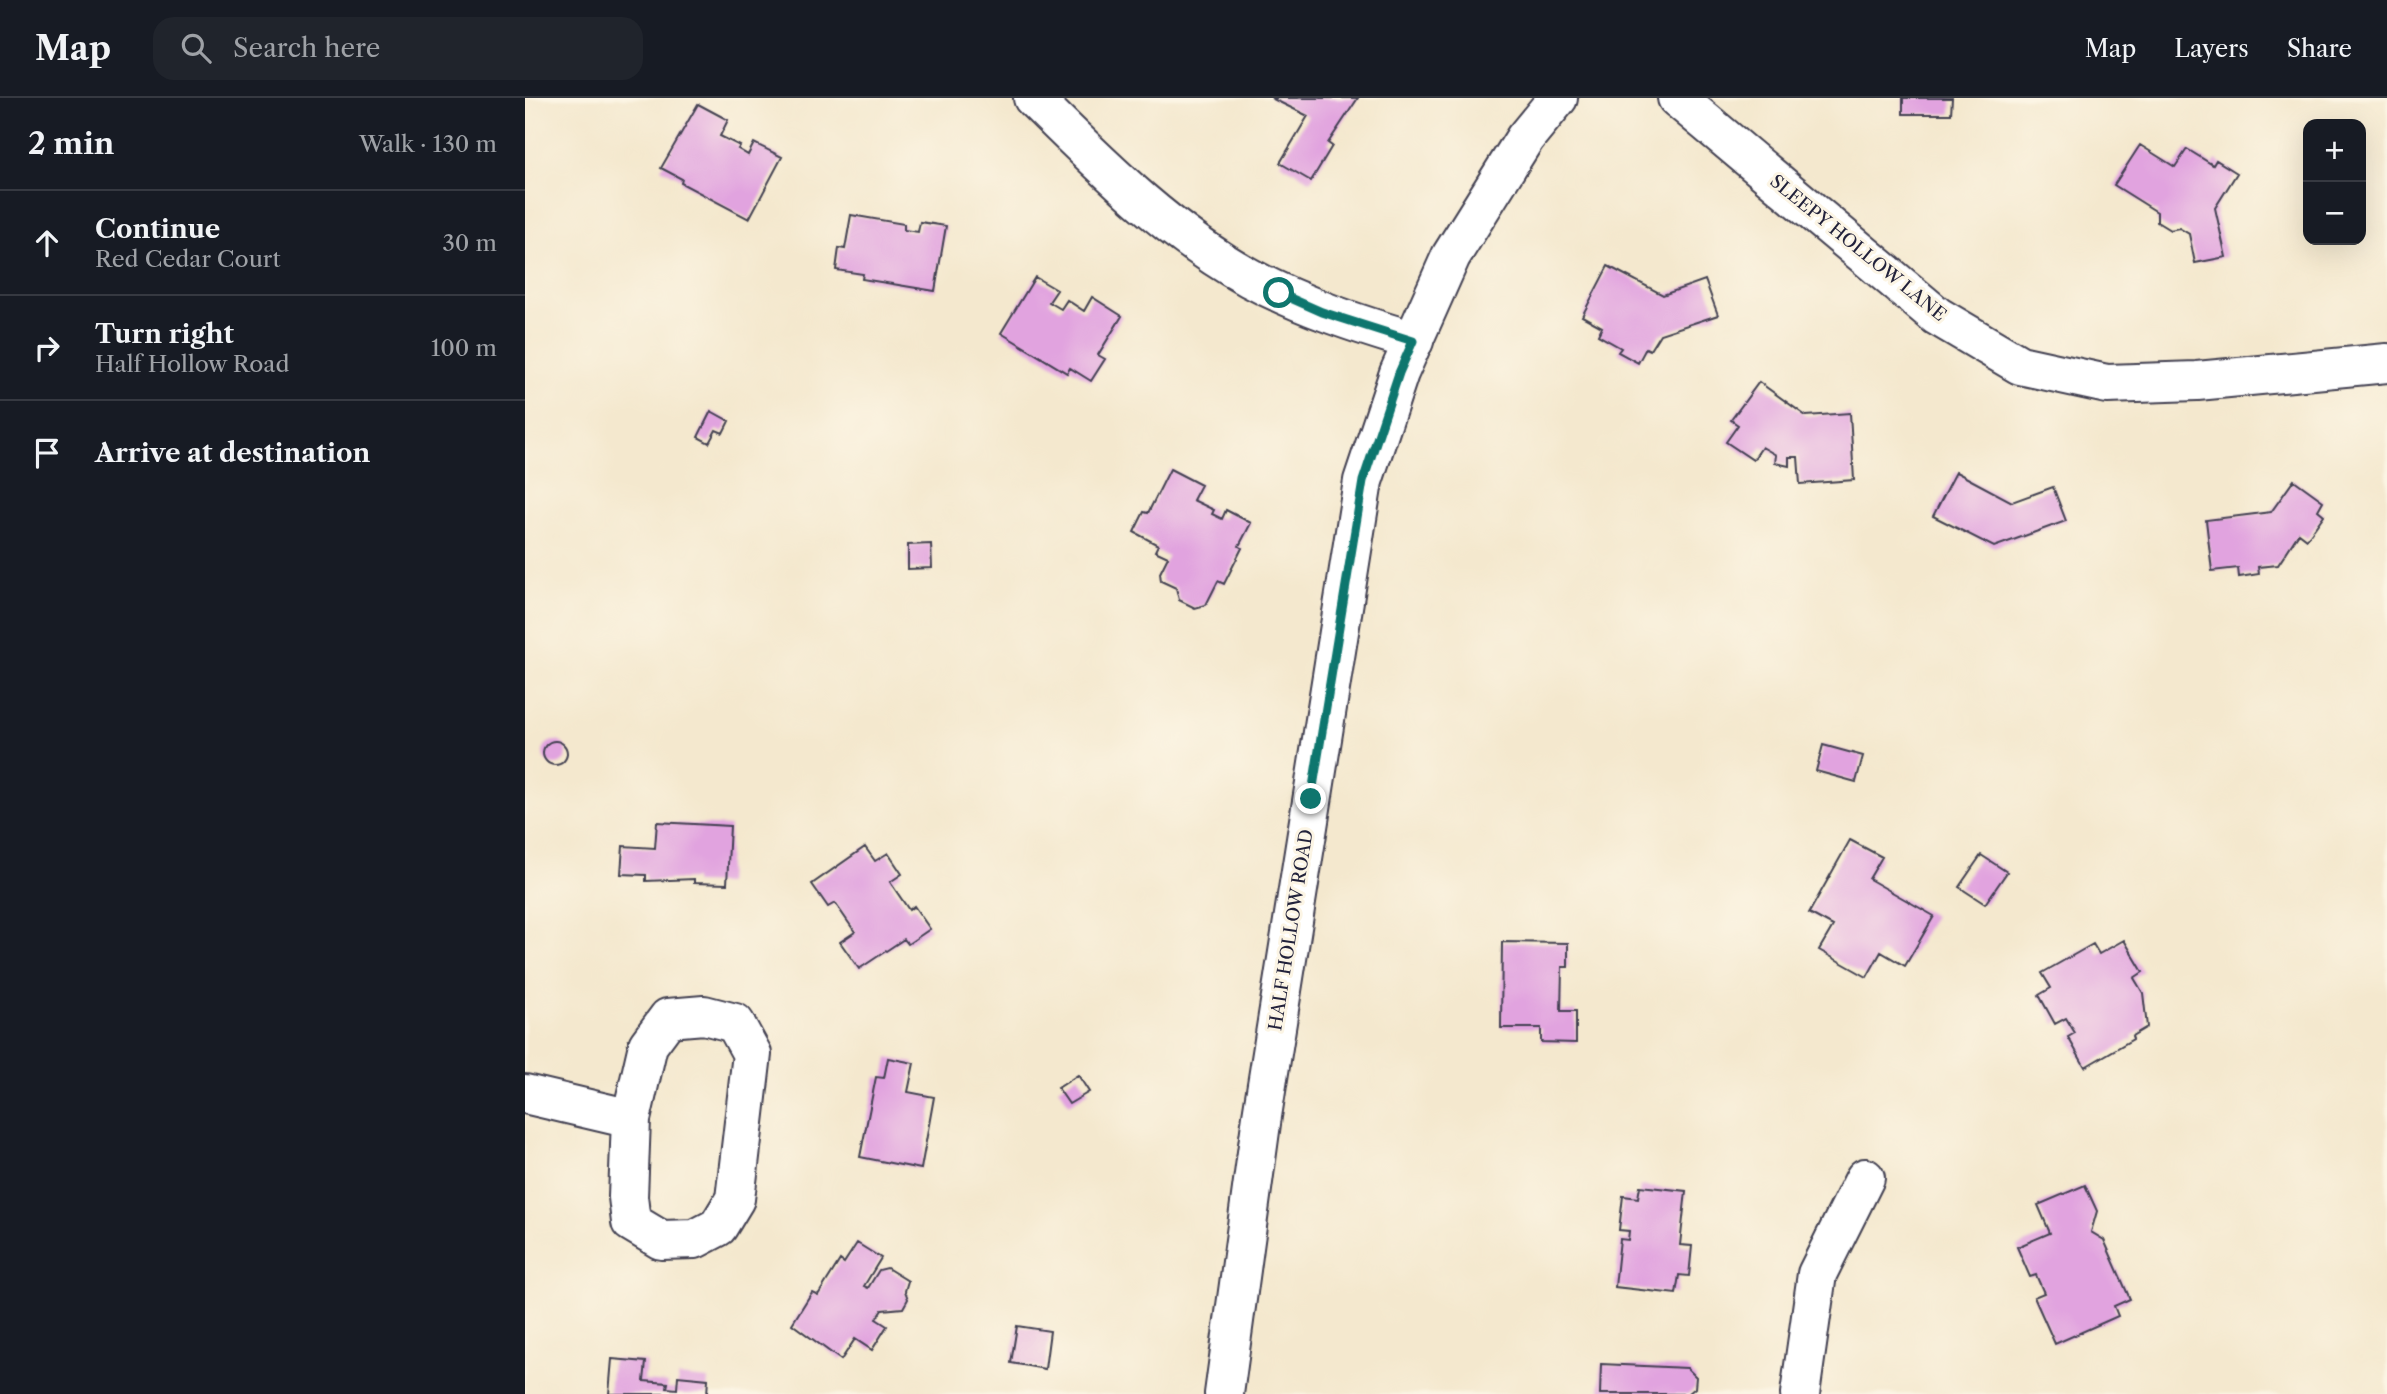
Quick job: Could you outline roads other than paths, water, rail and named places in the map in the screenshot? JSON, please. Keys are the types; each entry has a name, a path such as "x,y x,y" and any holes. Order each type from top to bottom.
{"street":[{"path":"1033,98 1092,156 1171,224 1249,277 1322,312 1413,341"},
{"name":"HALF HOLLOW ROAD","path":"1224,1394 1264,1102 1363,481 1399,373 1451,256 1525,138 1558,98"},
{"name":"SLEEPY HOLLOW LANE","path":"1677,98 1937,316 2020,365 2107,384 2197,381 2387,363"},
{"path":"704,1015 735,1023 753,1054 734,1199 718,1227 695,1239 661,1240 631,1222 628,1197 631,1119 648,1045 668,1018 704,1015"},
{"path":"525,1094 631,1119"},
{"path":"1800,1394 1817,1274 1865,1178"}]}
